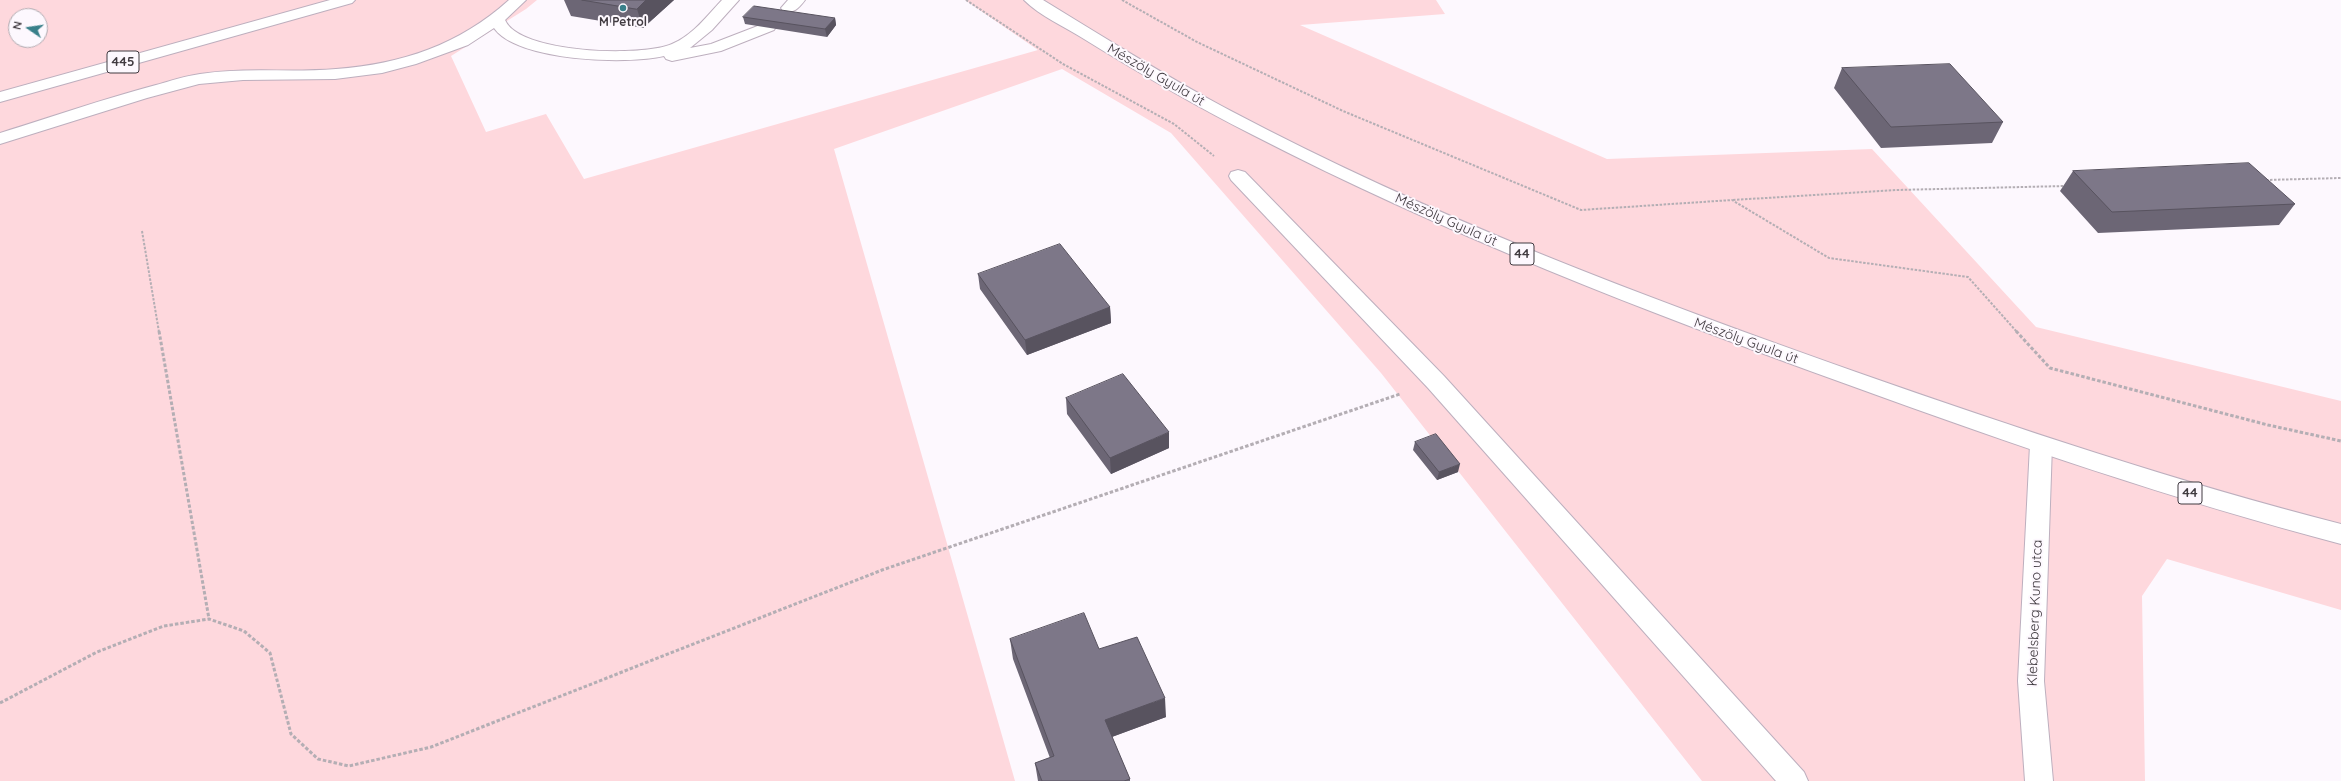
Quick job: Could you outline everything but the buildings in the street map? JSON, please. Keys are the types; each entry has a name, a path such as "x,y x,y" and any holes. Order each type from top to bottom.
{"main road":[{"name":"445","path":"247,27 327,0"},
{"name":"445","path":"0,96 347,0"},
{"path":"0,139 141,94 199,79 243,75 335,74 396,64 439,52 462,42 497,19 518,0"},
{"path":"610,56 654,53 675,49 688,43 731,0"},
{"name":"Mészöly Gyula út","path":"1032,0 1228,116 1351,178 1503,246 1619,294 1745,341 2041,445"},
{"path":"497,19 507,34 523,42 575,53 610,56 663,57 693,53 721,46 768,27"},
{"path":"1238,176 1436,382 1794,781"},
{"name":"44","path":"2041,445 2194,494 2341,534"},
{"name":"Klebelsberg Kuno utca","path":"2039,781 2031,681 2041,445"}],"path":[{"path":"966,0 1063,64 1174,124 1238,176"},
{"path":"1122,0 1197,42 1343,111 1581,210 1896,190 2071,186"},
{"path":"2262,180 2341,178"},
{"path":"1732,200 1829,258 1968,277 2050,368 2268,425 2341,441"},
{"path":"142,231 209,619"},
{"path":"0,703 98,652 164,626 209,619 244,630 270,653 291,734 318,759 349,766 431,747 882,570 1436,382"}],"shaded area":[{"path":"0,0 537,0 526,9 451,56 486,132 546,114 584,179 1038,50 965,0 1436,0 1445,14 1300,25 1607,159 1872,149 2036,327 2341,401 2341,610 2167,559 2142,596 2145,781 1702,781 1381,373 1171,133 1062,69 834,149 1015,781 0,781"}],"place":[{"name":"M Petrol","path":"623,8"}]}
